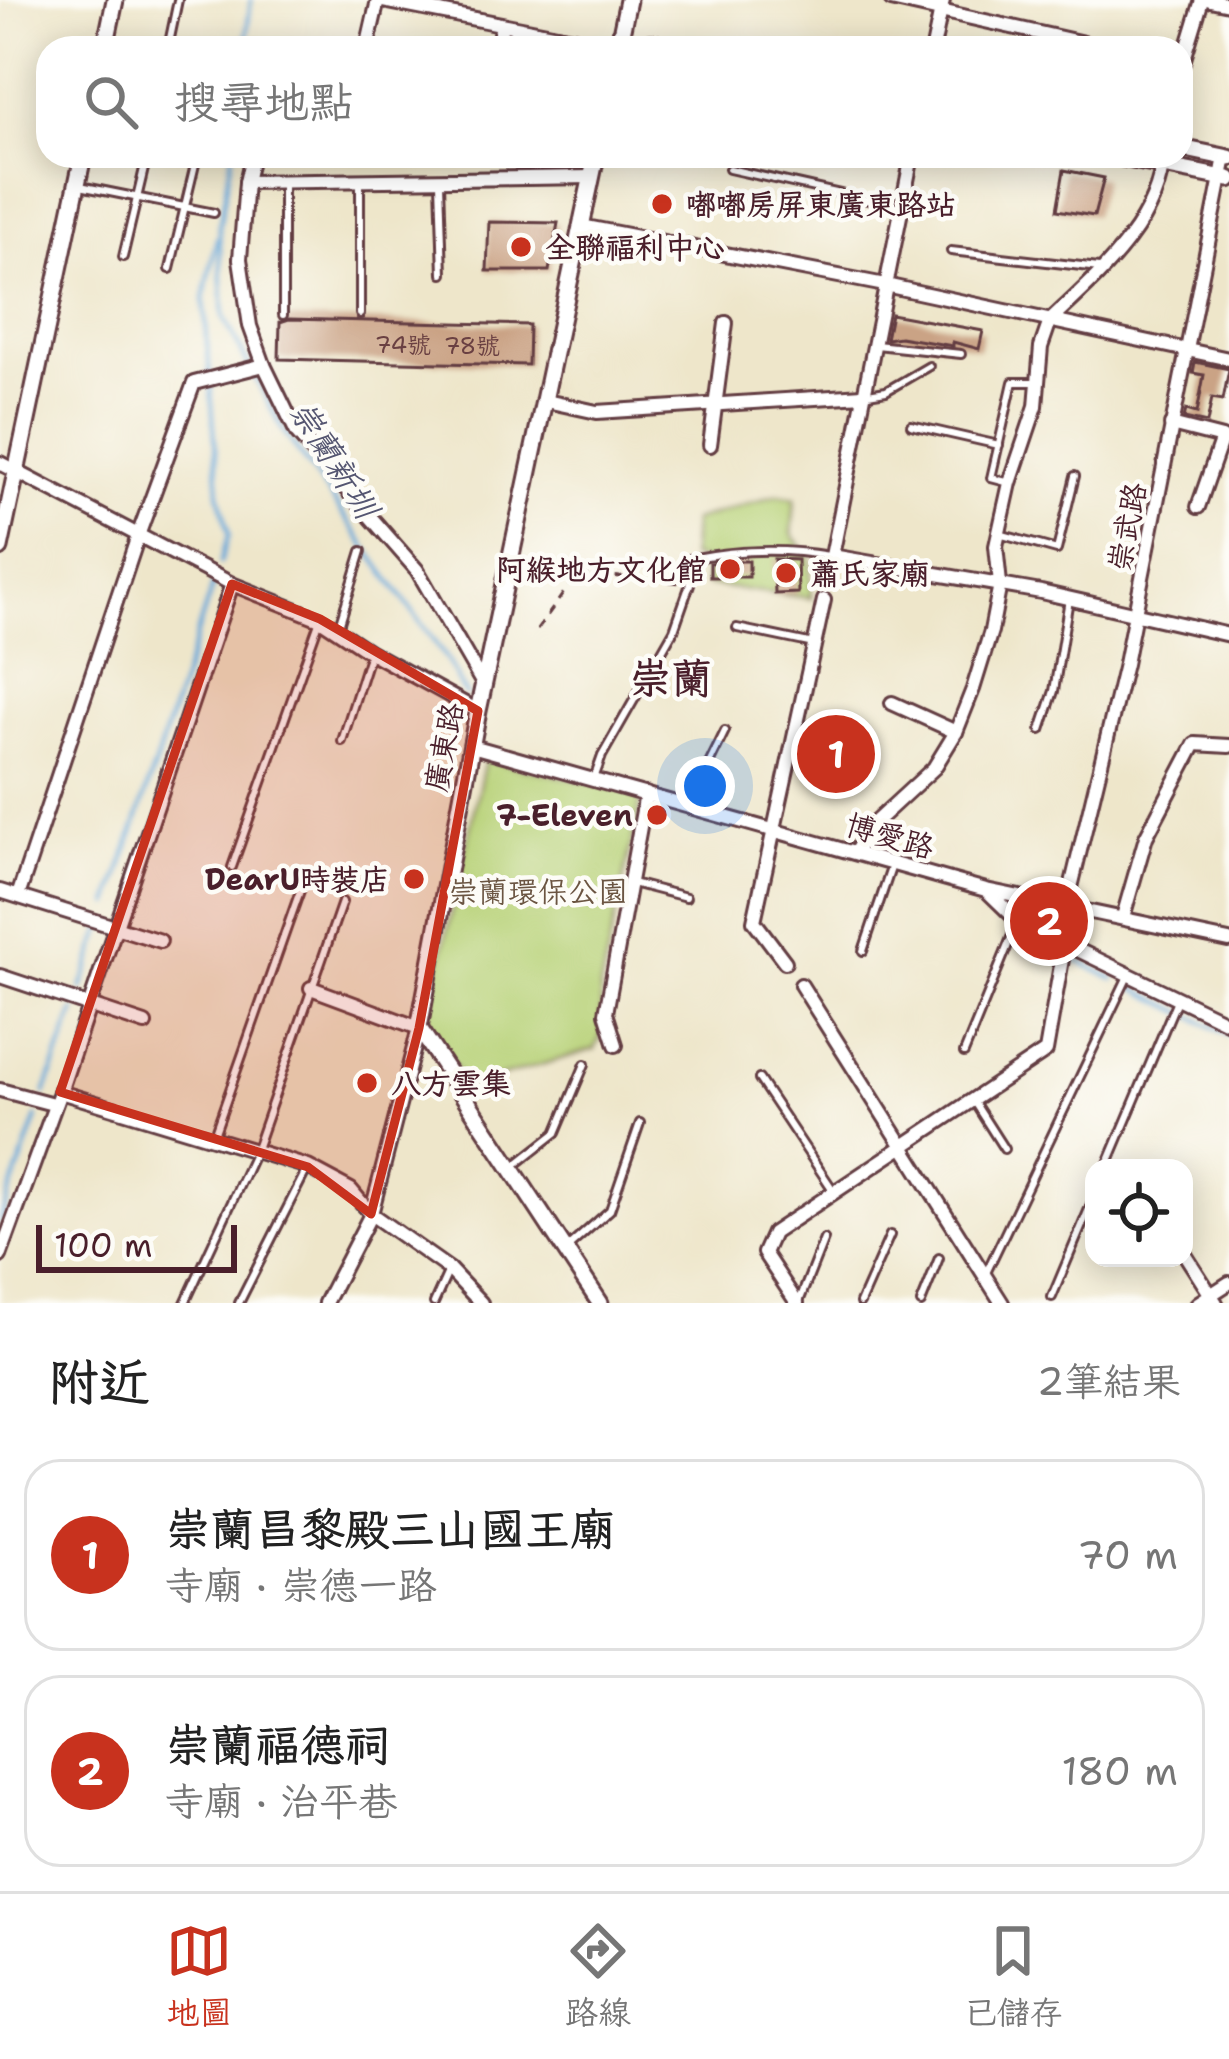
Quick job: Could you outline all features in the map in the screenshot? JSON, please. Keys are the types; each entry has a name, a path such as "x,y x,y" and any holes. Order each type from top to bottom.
{"street":[{"path":"108,36 115,0"},
{"path":"370,36 377,0 558,36"},
{"path":"621,36 628,0"},
{"path":"890,0 942,5 1060,36"},
{"path":"1193,36 1206,0 1229,4"},
{"path":"936,36 942,5"},
{"path":"499,36 502,25"},
{"path":"1193,150 1227,157"},
{"name":"崇武路","path":"1067,904 1134,616 1227,157"},
{"path":"0,548 80,168"},
{"path":"249,168 241,259 250,326 263,365 297,433 417,571 483,684"},
{"name":"廣東路","path":"419,1028 483,684 593,168"},
{"path":"910,168 832,556 1000,584 1229,635"},
{"path":"856,850 871,826 934,768 956,732 992,631 1000,584 996,546 1010,483 1030,430 1043,335 1050,321 1103,268 1148,211 1161,168"},
{"path":"1187,168 1225,179"},
{"path":"246,182 591,177"},
{"path":"581,226 1229,359"},
{"path":"710,445 725,323"},
{"path":"18,896 194,383 263,365"},
{"path":"546,401 597,412 862,395"},
{"path":"1171,424 1222,438 1198,507"},
{"path":"0,463 232,584 320,619 478,711"},
{"path":"0,1256 232,584"},
{"path":"784,962 754,921 824,600"},
{"path":"892,704 956,732"},
{"path":"1123,916 1146,837 1195,744 1229,746"},
{"name":"博愛路","path":"472,746 986,890 1229,941"},
{"path":"616,1046 607,1013 646,794"},
{"path":"986,890 1018,921 1064,952 1129,973 1229,1022"},
{"path":"0,891 160,941"},
{"path":"797,1303 764,1252 773,1233 1046,1052 1064,952"},
{"path":"0,976 146,1024"},
{"path":"801,985 1002,1303"},
{"path":"310,988 419,1028 600,1303"},
{"path":"326,1303 371,1214 419,1028"},
{"path":"0,1090 57,1098 308,1167 351,1190 371,1214 449,1269 474,1300"},
{"path":"1191,1267 1209,1300 1229,1283"}],"lane":[{"path":"170,36 178,0"},
{"path":"123,256 144,168"},
{"path":"170,269 194,168"},
{"path":"729,169 902,207"},
{"path":"283,182 283,315"},
{"path":"360,182 361,314"},
{"path":"440,182 443,274"},
{"path":"76,185 214,213"},
{"path":"952,251 1103,268"},
{"path":"872,344 961,354"},
{"path":"862,395 886,391 929,366"},
{"path":"1010,483 991,478 1013,382 1038,381"},
{"path":"911,425 999,445"},
{"path":"999,534 1057,550 1075,476"},
{"path":"337,633 362,551"},
{"path":"594,779 602,756 674,629 690,584 690,560 720,553 806,551 832,556"},
{"path":"1041,730 1054,692 1069,599"},
{"path":"232,868 320,619"},
{"path":"737,628 814,644"},
{"path":"342,741 370,652"},
{"path":"688,805 725,730"},
{"path":"863,951 893,862"},
{"path":"629,882 686,897"},
{"path":"213,1138 301,888"},
{"path":"184,1303 255,1152 341,902"},
{"path":"964,1053 1018,921"},
{"path":"985,1276 1129,973"},
{"path":"1110,1159 1177,999"},
{"path":"511,1168 556,1133 585,1064"},
{"path":"759,1079 836,1193"},
{"path":"974,1102 1004,1149"},
{"path":"565,1250 610,1210 640,1124"},
{"path":"239,1303 308,1167"},
{"path":"1052,1297 1085,1218"},
{"path":"860,1303 890,1234"},
{"path":"797,1303 824,1239"},
{"path":"921,1303 939,1258"},
{"path":"434,1303 449,1269"}],"path":[{"path":"537,630 578,573 690,584"}],"highlighted area":[{"path":"232,584 320,619 478,711 419,1028 371,1214 308,1167 60,1092"}],"green space":[{"path":"777,495 795,498 792,534 810,558 811,598 706,585 704,561 691,557 693,521"},
{"name":"崇蘭環保公園","path":"485,760 642,794 600,988 602,1033 595,1049 469,1086 426,1026"}],"building":[{"path":"1064,170 1104,178 1094,216 1057,210"},
{"name":"全聯福利中心","path":"489,222 558,223 549,271 487,271"},
{"path":"891,314 983,331 979,349 953,342 953,346 886,339"},
{"path":"280,322 529,325 528,365 279,359"},
{"path":"1195,362 1229,369 1223,400 1212,398 1207,423 1184,418 1186,410 1197,413 1204,375 1193,373"},
{"name":"蕭氏家廟","path":"774,559 797,560 798,593 775,594"},
{"name":"阿緱地方文化館","path":"749,561 749,577 710,577 710,563"},
{"path":"832,720 869,744 840,789 803,765"}],"waterway":[{"name":"崇蘭新圳","path":"246,36 251,0"},
{"name":"崇蘭新圳","path":"219,227 230,168"},
{"name":"崇蘭新圳","path":"219,227 224,318 282,429 447,660 466,695"},
{"name":"崇蘭新圳","path":"217,238 204,299 219,493 229,535 220,563"},
{"name":"崇蘭新圳","path":"110,904 213,584"},
{"name":"崇蘭新圳","path":"82,989 103,926"},
{"name":"崇蘭新圳","path":"1017,931 1114,979"},
{"name":"崇蘭新圳","path":"1134,988 1229,1035"},
{"name":"崇蘭新圳","path":"45,1094 75,1010"},
{"name":"崇蘭新圳","path":"0,1221 37,1117"}],"place":[{"name":"嘟嘟房屏東廣東路站","path":"662,204"},
{"name":"全聯福利中心","path":"521,247"},
{"name":"阿緱地方文化館","path":"730,569"},
{"name":"蕭氏家廟","path":"786,573"},
{"name":"崇蘭昌黎殿三山國王廟","path":"836,754"},
{"name":"7-Eleven","path":"657,815"},
{"name":"DearU時裝店","path":"414,879"},
{"name":"崇蘭福德祠","path":"1049,921"},
{"name":"八方雲集","path":"367,1083"}],"district":[{"name":"崇蘭","path":"671,678"}]}
